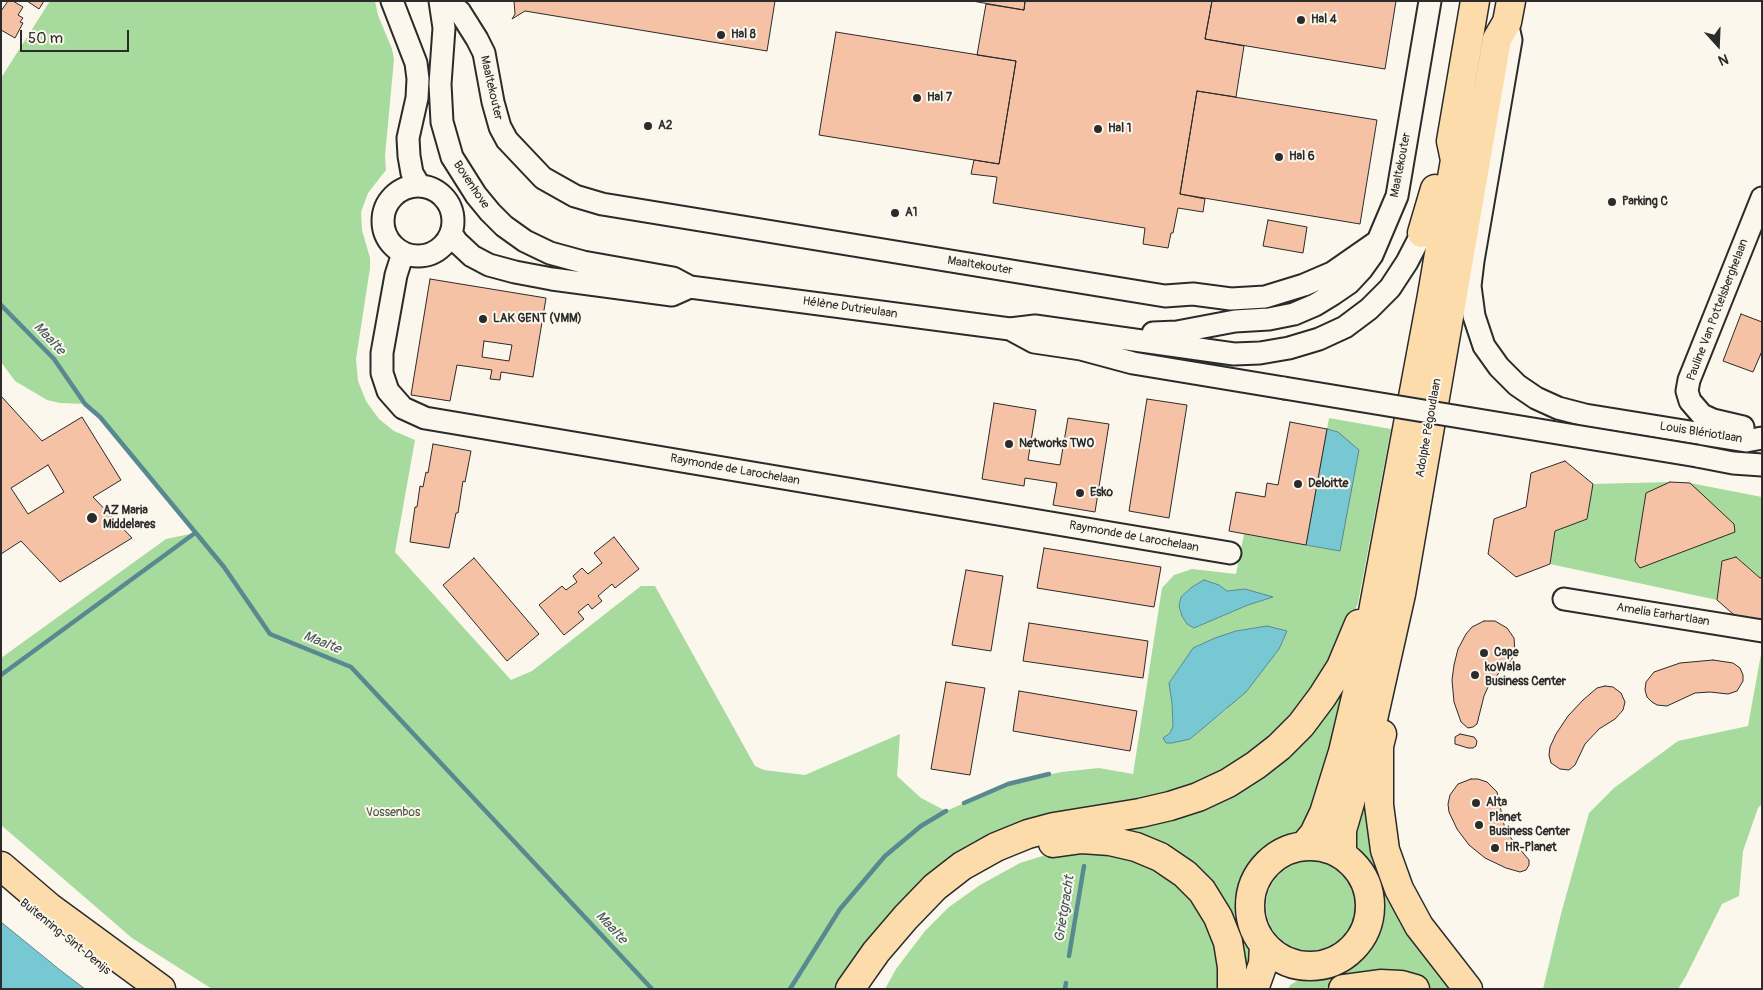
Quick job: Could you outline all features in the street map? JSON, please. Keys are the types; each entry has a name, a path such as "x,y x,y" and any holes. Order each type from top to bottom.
{"highway":[{"name":"Adolphe Pégoudlaan","path":"1304,846 1314,834 1324,813 1343,752 1361,676 1432,295 1455,160 1451,141 1475,1"},
{"name":"Adolphe Pégoudlaan","path":"1342,854 1342,830 1367,746 1401,594 1496,39 1509,12"},
{"path":"1422,233 1433,198 1441,159 1451,141"},
{"path":"850,989 876,952 906,916 935,887 962,866 996,847 1028,834 1054,827 1140,813 1170,806 1198,797 1256,765 1279,747 1307,718 1341,667 1358,625 1373,615"},
{"path":"1379,694 1385,717 1379,746 1379,806 1385,850 1399,889 1419,926 1468,989"},
{"path":"874,989 879,976 919,922 945,897 971,877 1003,860 1030,849 1056,842 1082,840 1110,841 1136,847 1160,857 1185,874 1202,891 1218,917 1228,942 1232,967 1232,989"},
{"path":"1304,846 1324,847 1342,854 1358,868 1368,888 1371,909 1366,931 1354,949 1336,961 1315,967 1293,964 1277,957 1264,945 1253,926 1250,905 1254,883 1266,865 1283,852 1304,846"},
{"path":"1,866 49,907 161,989"},
{"name":"Buitenring-Sint-Denijs","path":"1,885 46,924 130,989"},
{"path":"1254,989 1262,964 1264,945"},
{"path":"1274,989 1293,964"},
{"path":"1343,989 1380,984 1401,985 1414,989"}],"street":[{"path":"392,1 399,24 416,63 418,79 417,98 408,138 408,156 412,173 418,185"},
{"name":"Maaltekouter","path":"440,2 452,6 460,12 484,53 493,102 500,127 507,140 543,178 575,196 602,204 1165,296 1193,294 1231,299 1265,297 1304,285 1332,273 1378,241 1397,196 1430,1"},
{"name":"Bovenhove","path":"440,2 444,28 440,84 442,122 452,158 465,180 490,212 504,226 525,241 550,253 583,262 673,278 690,286"},
{"name":"Louis Blériotlaan","path":"1509,12 1511,40 1470,286 1474,316 1484,346 1498,367 1517,385 1536,398 1558,408 1585,415 1746,441 1761,438"},
{"path":"418,185 430,187 440,192 448,200 454,222 452,233 446,243 437,251 426,255 414,256 403,253 393,246 386,236 383,224 388,202 396,193 407,187 418,185"},
{"name":"Pauline Van Pottelsberghelaan","path":"1761,438 1749,428 1713,420 1702,415 1690,402 1687,391 1689,380 1762,198"},
{"path":"452,233 457,242 472,256 489,265 514,272 672,295 690,286"},
{"path":"1112,337 1234,354 1260,353 1289,348 1319,339 1345,327 1369,309 1390,288 1407,262 1422,233"},
{"path":"1112,337 1128,330 1154,333 1177,332 1235,321 1269,319 1294,314 1315,305 1349,283 1372,256 1378,241"},
{"name":"Raymonde de Larochelaan","path":"403,253 392,294 382,353 382,373 388,391 403,408 425,418 1230,553"},
{"name":"Hélène Dutrieulaan","path":"690,286 1010,330 1035,326 1112,337"},
{"name":"Hélène Dutrieulaan","path":"1010,330 1034,342 1081,349 1133,362 1284,388"},
{"name":"Louis Blériotlaan","path":"1284,388 1733,462 1762,464"},
{"name":"Amelia Earhartlaan","path":"1564,599 1762,631"}],"green space":[{"name":"Vossenbos","path":"50,1 375,1 378,15 392,49 394,59 385,156 386,170 368,193 361,212 362,230 370,258 370,268 356,359 358,381 366,401 379,419 394,431 415,440 395,552 511,680 532,671 641,586 655,586 755,766 764,770 805,775 900,734 897,776 921,798 946,811 1008,784 1061,772 1099,768 1133,774 1162,588 1174,575 1192,569 1236,574 1244,534 1340,551 1338,432 1327,429 1329,418 1391,429 1358,603 1333,663 1273,741 1195,789 1025,826 840,989 212,989 132,938 1,825 1,658 166,539 195,533 100,417 86,404 60,403 47,400 15,381 1,362 1,78","holes":["1219,585 1227,591 1245,589 1272,597 1194,628 1182,616 1179,606 1181,597 1192,587","1267,626 1272,628 1226,710 1190,739 1163,738 1170,733 1173,726 1169,683 1193,648 1236,631"]},
{"path":"1690,483 1762,497 1762,577 1760,578 1736,557 1722,561 1717,600 1550,564 1555,531 1587,519 1593,484"},
{"path":"1355,650 1344,700 1309,822 1301,832 1276,841 1261,852 1246,873 1239,889 1238,915 1252,955 1244,989 1229,925 1112,834 1141,820 1209,801"},
{"path":"1761,654 1762,804 1758,808 1743,851 1739,896 1722,904 1678,989 1543,989 1561,914 1589,813 1614,788 1678,741 1748,726"},
{"path":"1373,754 1373,814 1459,989 1434,989 1403,979 1349,979 1322,989 1288,989 1290,985 1301,979 1336,973 1355,961 1371,943 1379,923 1381,900 1375,878 1359,854 1354,837"},
{"path":"1111,850 1159,869 1195,900 1213,930 1222,989 885,989 896,969 925,931 949,907 980,885 1020,863 1052,853"},
{"path":"1311,861 1328,865 1343,874 1352,889 1356,906 1352,923 1343,938 1328,947 1311,951 1294,947 1279,938 1270,923 1266,906 1270,889 1279,874 1294,865"}],"water":[{"path":"1327,429 1338,432 1359,450 1340,551 1306,545"},
{"path":"1204,580 1219,585 1227,591 1245,589 1273,597 1248,605 1194,628 1187,624 1179,606 1181,597 1192,587"},
{"path":"1267,626 1287,631 1279,649 1246,692 1190,739 1166,743 1163,738 1170,733 1173,726 1169,683 1193,648 1236,631"},
{"path":"1,922 60,970 85,989 1,989"}],"building":[{"path":"8,1 13,1 23,7 18,15 23,18 20,22 23,23 15,38 1,30 1,11"},
{"path":"27,1 44,1 39,9"},
{"name":"Hal 8","path":"514,1 775,1 767,51 525,11 512,19 515,14"},
{"path":"972,1 1025,1 1024,10"},
{"name":"Hal 1","path":"1025,1 1212,1 1205,39 1244,46 1236,97 1197,91 1180,194 1205,199 1203,212 1178,208 1168,248 1143,244 1145,228 993,203 997,177 971,174 974,160 999,164 1016,61 977,55 986,4 1024,10"},
{"name":"Hal 4","path":"1212,1 1396,1 1385,69 1205,39"},
{"name":"Hal 7","path":"836,32 1016,61 999,164 819,135"},
{"name":"Hal 6","path":"1197,91 1377,120 1360,224 1180,194"},
{"path":"1268,220 1307,227 1303,253 1263,246"},
{"name":"LAK GENT (VMM)","path":"430,279 546,298 533,377 501,372 500,380 490,379 492,370 457,365 450,401 411,395","holes":["484,341 512,345 509,361 482,357"]},
{"path":"1741,314 1762,322 1762,351 1753,372 1723,361"},
{"path":"1,396 42,441 82,417 121,480 93,497 132,538 60,582 21,541 1,554","holes":["48,465 64,492 28,514 11,488"]},
{"path":"1147,399 1187,405 1169,518 1129,511"},
{"name":"Networks TWO","path":"994,403 1036,410 1028,460 1060,465 1068,418 1109,424 1095,512 1053,505 1057,483 1025,478 1024,486 982,479"},
{"name":"Deloitte","path":"1290,422 1327,429 1306,545 1229,531 1236,492 1265,497 1267,483 1278,485"},
{"path":"433,444 471,451 449,548 410,542 415,507 417,507 420,486 423,487 426,472 428,473"},
{"path":"1565,461 1593,484 1587,519 1555,531 1550,564 1516,577 1488,554 1494,519 1526,507 1531,473"},
{"path":"1670,482 1690,483 1734,524 1735,532 1640,568 1635,561 1646,493"},
{"path":"614,537 639,569 615,588 612,584 598,596 602,601 592,609 588,604 578,612 584,619 564,635 539,605 562,586 566,590 577,582 573,576 582,568 588,574 602,563 594,553"},
{"path":"1044,548 1161,567 1154,607 1037,588"},
{"path":"1736,557 1760,578 1762,577 1762,623 1740,620 1717,600 1722,561"},
{"path":"474,558 539,634 507,661 443,585"},
{"path":"966,570 1003,576 991,651 952,645"},
{"name":"koWala Business Center","path":"1484,621 1495,621 1507,628 1514,638 1515,652 1511,661 1488,687 1477,724 1468,728 1461,722 1454,702 1452,680 1454,665 1458,649 1466,634 1472,627"},
{"path":"1029,623 1148,641 1143,678 1023,661"},
{"path":"1713,660 1733,663 1740,668 1743,681 1737,691 1728,694 1695,693 1667,706 1657,705 1647,697 1645,690 1646,682 1654,672 1680,663"},
{"path":"946,682 985,688 970,775 931,769"},
{"path":"1613,687 1621,693 1625,702 1623,710 1615,719 1599,729 1585,744 1575,765 1569,770 1560,769 1551,763 1549,755 1550,747 1556,734 1568,716 1583,700 1597,688"},
{"path":"1019,691 1137,711 1130,751 1013,731"},
{"path":"1460,734 1474,737 1477,741 1476,746 1468,748 1455,744 1455,737"},
{"name":"Planet Business Center","path":"1471,779 1487,782 1497,792 1505,829 1529,860 1526,870 1520,872 1506,868 1485,858 1469,845 1457,829 1449,812 1450,795 1458,784"}],"waterway":[{"name":"Maalte","path":"1,305 54,359 85,404 100,417 224,567 270,634 351,667 652,989"},
{"path":"1,675 195,533"},
{"path":"964,803 1008,784 1049,774"},
{"path":"790,989 840,909 885,856 921,826 946,811"},
{"name":"Grietgracht","path":"1069,956 1084,866"},
{"name":"Grietgracht","path":"1065,989 1066,983"}],"place":[{"name":"Hal 4","path":"1301,20"},
{"name":"Hal 8","path":"721,35"},
{"name":"Hal 7","path":"917,98"},
{"name":"A2","path":"648,126"},
{"name":"Hal 1","path":"1098,129"},
{"name":"Hal 6","path":"1279,157"},
{"name":"Parking C","path":"1612,202"},
{"name":"A1","path":"895,213"},
{"name":"LAK GENT (VMM)","path":"483,319"},
{"name":"Networks TWO","path":"1009,444"},
{"name":"Deloitte","path":"1298,484"},
{"name":"Esko","path":"1080,493"},
{"name":"AZ Maria Middelares","path":"92,518"},
{"name":"Cape","path":"1484,653"},
{"name":"koWala Business Center","path":"1475,675"},
{"name":"Alta","path":"1476,803"},
{"name":"Planet Business Center","path":"1479,825"},
{"name":"HR-Planet","path":"1495,848"}]}
